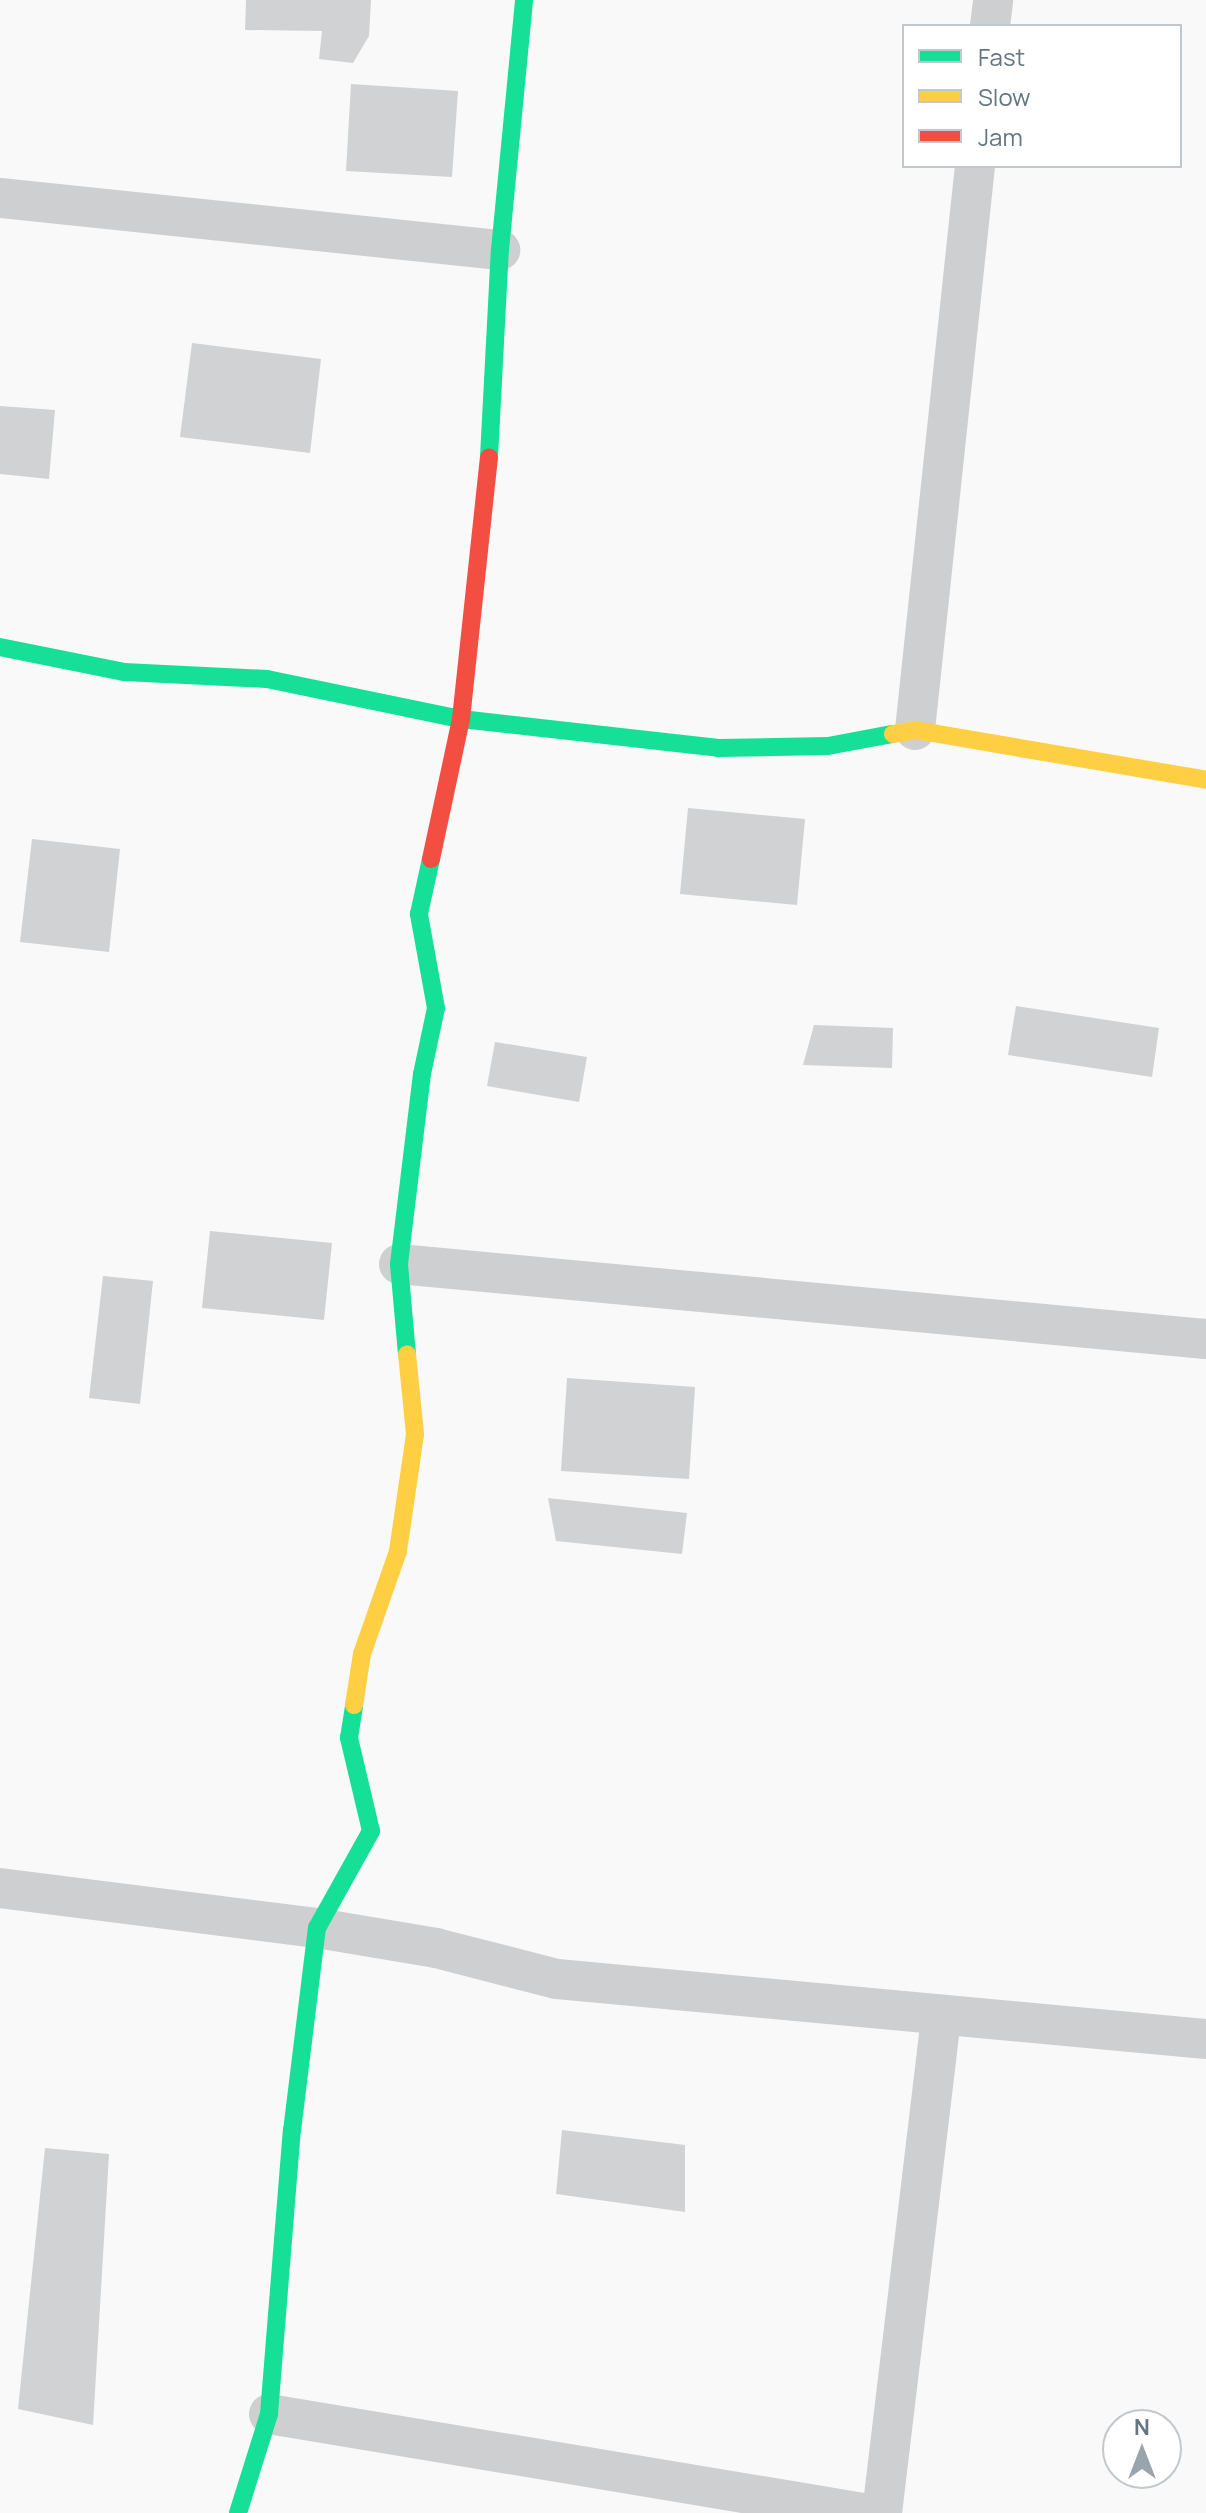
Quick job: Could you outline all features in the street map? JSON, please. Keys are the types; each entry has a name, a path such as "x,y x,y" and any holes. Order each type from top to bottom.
{"street":[{"path":"238,2513 269,2414 292,2131 317,1928 371,1831 349,1738 362,1654 398,1551 415,1434 399,1264 422,1074 436,1008 419,914 461,719 490,449 500,250 524,0"},
{"path":"990,24 993,0"},
{"path":"915,730 975,168"},
{"path":"0,198 500,250"},
{"path":"0,647 124,672 267,679 461,719 718,748 828,746 915,730 1206,780"},
{"path":"399,1264 1206,1339"},
{"path":"0,1888 317,1928 436,1948 557,1979 941,2017 1206,2039"},
{"path":"882,2513 941,2017"},
{"path":"269,2414 863,2513"}],"building":[{"path":"246,0 371,0 369,36 353,63 319,59 322,31 245,30"},
{"path":"351,84 458,91 452,177 346,171"},
{"path":"192,343 321,359 310,453 180,437"},
{"path":"0,406 55,410 49,479 0,474"},
{"path":"688,808 805,819 797,905 680,894"},
{"path":"32,839 120,849 109,952 20,942"},
{"path":"1016,1006 1159,1028 1152,1077 1008,1055"},
{"path":"814,1025 893,1028 892,1068 803,1065"},
{"path":"495,1042 587,1057 579,1102 487,1086"},
{"path":"210,1231 332,1243 324,1320 202,1308"},
{"path":"103,1276 153,1281 140,1404 89,1398"},
{"path":"567,1378 695,1387 689,1479 561,1471"},
{"path":"548,1498 687,1513 682,1554 556,1541"},
{"path":"562,2130 685,2145 685,2212 556,2194"},
{"path":"45,2148 109,2154 93,2425 18,2409"}],"traffic: fast":[{"path":"489,457 500,250 524,0"},
{"path":"0,647 124,672 267,679 461,719 718,748 828,746 893,734"},
{"path":"407,1354 399,1264 422,1074 436,1008 419,914 431,859"},
{"path":"238,2513 269,2414 292,2131 317,1928 371,1831 349,1738 354,1705"}],"traffic: slow":[{"path":"893,734 915,730 1206,780"},
{"path":"354,1705 362,1654 398,1551 415,1434 407,1354"}],"traffic: jam":[{"path":"431,859 461,719 489,457"}]}
